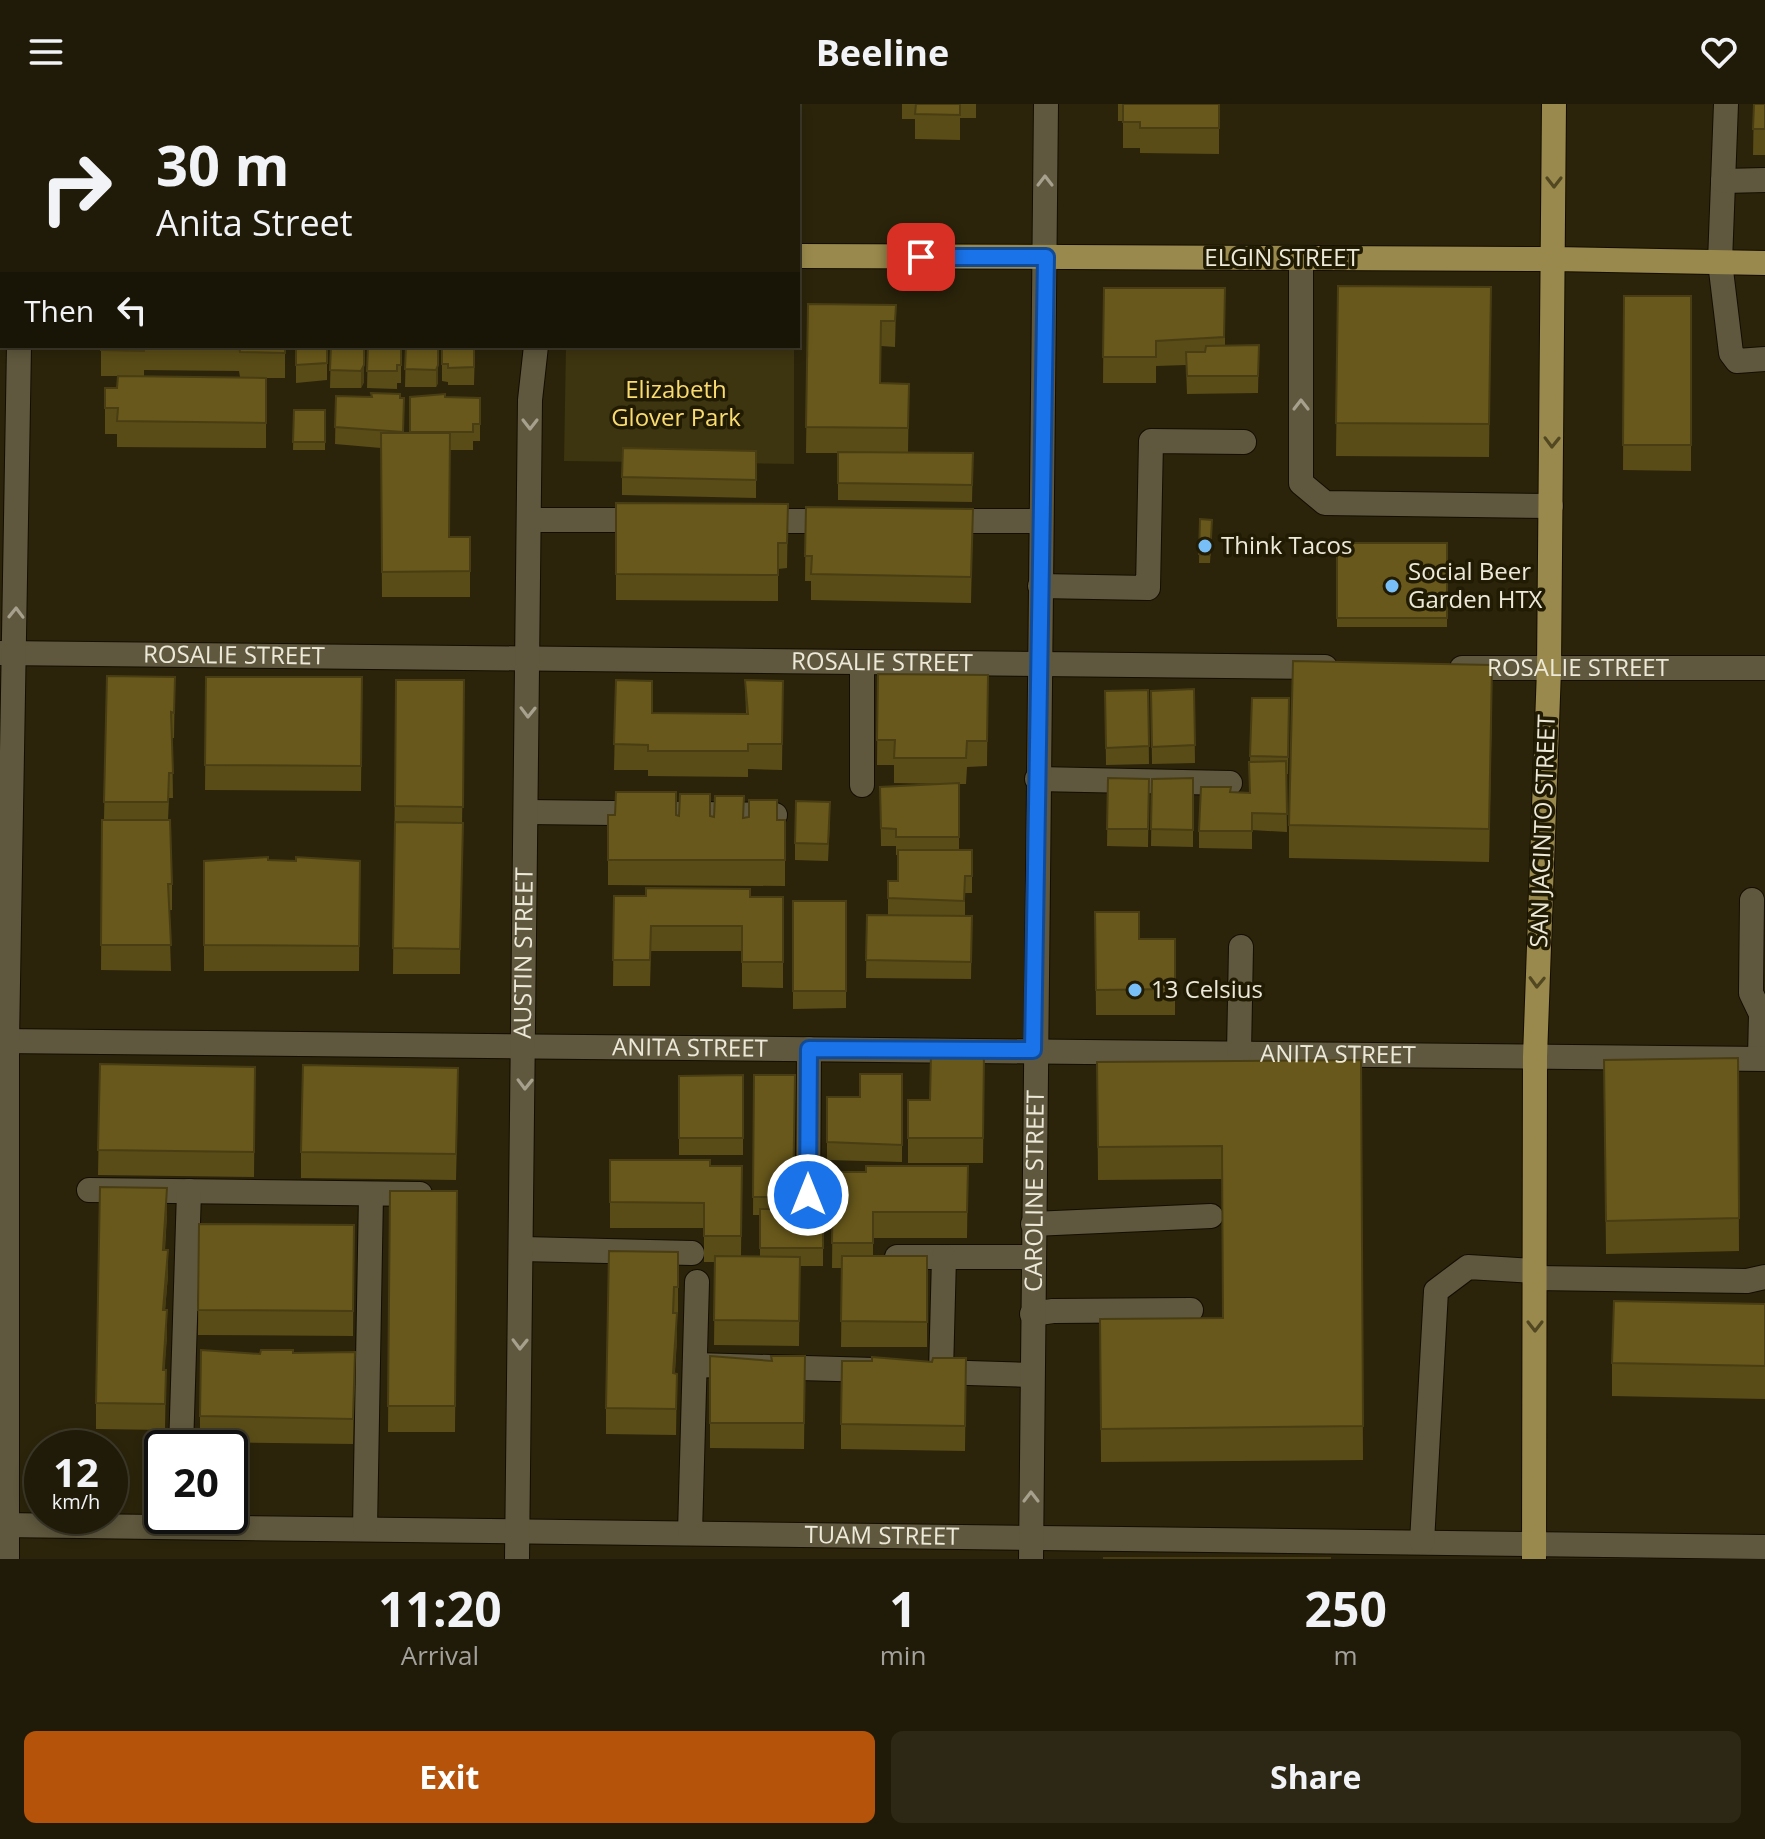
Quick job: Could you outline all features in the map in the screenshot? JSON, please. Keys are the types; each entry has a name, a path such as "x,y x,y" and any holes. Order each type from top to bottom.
{"main road":[{"name":"SAN JACINTO STREET","path":"1534,1551 1535,1057 1549,669 1554,104"},
{"name":"ELGIN STREET","path":"800,256 1555,259 1765,263"}],"street":[{"name":"CAROLINE STREET","path":"1031,1548 1033,1050 1046,104"},
{"path":"1726,104 1720,262 1731,353 1737,361 1765,359"},
{"path":"1723,181 1765,180"},
{"path":"1301,258 1301,483 1325,503 1551,506"},
{"path":"7,1559 4,1525 4,1041 9,408 19,348"},
{"name":"AUSTIN STREET","path":"517,1559 530,400 536,348"},
{"path":"1040,586 1148,588 1151,441 1244,442"},
{"path":"530,520 675,520"},
{"path":"739,521 867,521"},
{"path":"915,521 1041,521"},
{"name":"ROSALIE STREET","path":"8,653 529,656 1344,667"},
{"path":"862,662 862,785"},
{"name":"ROSALIE STREET","path":"1439,668 1765,668"},
{"path":"1037,779 1230,783"},
{"path":"527,812 775,815"},
{"path":"1752,900 1751,993 1761,1014 1762,1058"},
{"path":"1239,1053 1241,947"},
{"name":"ANITA STREET","path":"4,1041 1762,1058"},
{"path":"808,1224 809,1049"},
{"path":"89,1190 451,1195"},
{"path":"181,1430 189,1191"},
{"path":"365,1529 371,1194"},
{"path":"1033,1224 1211,1216"},
{"path":"522,1249 692,1253"},
{"path":"879,1257 1033,1257"},
{"path":"941,1372 944,1257"},
{"path":"1429,1548 1436,1291 1468,1267 1534,1274 1747,1281 1765,1277"},
{"path":"690,1533 697,1282"},
{"path":"1032,1314 1053,1311 1191,1310"},
{"path":"183,1356 214,1357"},
{"path":"337,1360 368,1361"},
{"path":"695,1365 1032,1375"},
{"name":"TUAM STREET","path":"4,1525 144,1522"},
{"name":"TUAM STREET","path":"248,1524 365,1529 690,1533 848,1547 1429,1548 1647,1552 1765,1547"}],"green space":[{"name":"Elizabeth Glover Park","path":"566,348 794,348 794,464 564,461"}],"building":[{"path":"916,104 960,104 960,115 915,114"},
{"path":"1123,104 1219,104 1219,128 1140,128 1140,122 1123,122"},
{"path":"1754,104 1765,104 1765,129 1753,129"},
{"path":"1338,286 1491,287 1489,424 1336,423"},
{"path":"1104,288 1225,288 1224,337 1156,341 1156,357 1103,357"},
{"path":"1624,296 1691,296 1691,445 1623,445"},
{"path":"808,304 896,305 895,321 881,321 880,383 909,384 908,428 806,427"},
{"path":"1259,345 1258,376 1187,376 1186,352 1205,352 1206,346"},
{"path":"101,348 144,348 144,351"},
{"path":"239,348 285,348 285,353 240,352"},
{"path":"296,348 327,348 327,363 296,365"},
{"path":"331,348 364,348 361,371 330,370"},
{"path":"368,348 401,348 401,365 397,365 397,371 367,371"},
{"path":"406,348 438,348 436,370 405,369"},
{"path":"442,348 474,348 474,367 448,368 448,364 442,364"},
{"path":"118,376 266,378 266,423 117,421 118,408 105,408 105,388 117,388"},
{"path":"371,393 400,394 400,398 404,398 403,432 335,427 336,396 372,397"},
{"path":"445,394 445,397 480,398 480,424 473,424 473,432 410,432 410,397"},
{"path":"294,410 325,410 325,442 293,442"},
{"path":"381,433 450,433 449,537 470,537 470,571 382,572"},
{"path":"623,448 756,451 756,480 622,477"},
{"path":"838,452 973,453 972,485 838,483"},
{"path":"616,503 788,504 787,543 778,543 778,575 616,574"},
{"path":"806,507 973,509 971,577 811,574 812,556 805,556"},
{"name":"Think Tacos","path":"1200,519 1212,520 1210,555 1199,554"},
{"name":"Social Beer Garden HTX","path":"1337,543 1447,543 1447,618 1337,618"},
{"path":"1293,661 1492,665 1489,829 1289,825"},
{"path":"878,674 988,675 987,741 967,741 966,758 894,758 895,740 877,740"},
{"path":"107,676 175,677 174,713 171,712 173,773 169,773 168,802 104,802"},
{"path":"206,677 362,677 361,766 205,765"},
{"path":"396,680 464,680 463,807 395,806"},
{"path":"616,680 652,681 652,713 748,714 745,680 783,681 782,744 748,744 748,751 648,751 648,745 614,744"},
{"path":"1194,689 1195,745 1152,747 1151,691"},
{"path":"1148,690 1149,746 1106,748 1105,691"},
{"path":"1252,698 1289,698 1288,757 1250,756"},
{"path":"1286,761 1287,814 1252,813 1252,831 1199,831 1201,787 1231,787 1230,792 1250,793 1249,762"},
{"path":"1108,778 1149,779 1148,829 1107,829"},
{"path":"1193,778 1193,830 1151,829 1152,779"},
{"path":"959,783 959,837 896,837 896,829 881,828 880,787"},
{"path":"616,792 676,792 676,815 679,816 680,794 710,794 710,816 714,817 715,796 744,796 743,818 749,817 749,800 777,800 777,820 785,820 785,860 608,860 608,815 615,815"},
{"path":"796,801 830,802 828,844 795,843"},
{"path":"102,820 170,820 172,884 168,884 171,945 101,945"},
{"path":"395,822 463,823 460,949 393,948"},
{"path":"898,850 972,850 972,876 965,876 964,901 888,898 888,881 898,881"},
{"path":"268,857 268,860 296,861 296,857 360,861 359,946 204,945 204,861"},
{"path":"646,888 750,889 750,897 783,897 783,962 742,962 742,926 651,926 650,960 613,960 614,896 646,896"},
{"path":"793,901 846,901 846,991 793,991"},
{"name":"13 Celsius","path":"1095,912 1139,912 1139,939 1175,939 1175,989 1096,990"},
{"path":"867,915 972,916 971,962 866,960"},
{"path":"931,1053 984,1053 983,1138 908,1138 908,1100 930,1100"},
{"path":"1738,1058 1739,1218 1606,1221 1604,1060"},
{"path":"1361,1060 1363,1426 1101,1429 1100,1319 1223,1318 1222,1146 1098,1147 1097,1062"},
{"path":"100,1064 255,1067 254,1152 98,1150"},
{"path":"303,1065 458,1068 456,1154 301,1152"},
{"path":"860,1074 902,1074 902,1145 827,1142 827,1097 860,1097"},
{"path":"743,1075 743,1138 679,1138 679,1076"},
{"path":"754,1075 795,1075 793,1197 753,1197"},
{"path":"610,1160 710,1160 710,1166 742,1166 741,1236 704,1236 704,1203 610,1202"},
{"path":"866,1166 968,1166 967,1212 873,1212 873,1243 832,1243 833,1172 866,1172"},
{"path":"100,1187 167,1188 163,1250 168,1250 163,1310 167,1310 163,1370 166,1370 165,1404 96,1403"},
{"path":"390,1191 457,1191 455,1406 388,1406"},
{"path":"760,1209 823,1209 823,1248 760,1248"},
{"path":"199,1224 354,1225 353,1311 198,1310"},
{"path":"609,1251 678,1252 678,1287 674,1287 673,1313 677,1313 673,1373 677,1374 676,1409 606,1408"},
{"path":"715,1256 800,1257 799,1321 714,1320"},
{"path":"842,1256 927,1256 927,1322 841,1321"},
{"path":"1614,1301 1765,1304 1765,1366 1612,1363"},
{"path":"201,1350 260,1354 261,1350 355,1352 353,1419 200,1416"},
{"path":"710,1356 772,1361 771,1356 805,1356 804,1423 710,1423"},
{"path":"872,1357 932,1362 933,1358 966,1358 965,1426 841,1424 842,1361 872,1361"},
{"path":"1330,1558 1330,1559 1104,1559"}],"place":[{"name":"Think Tacos","path":"1205,546"},
{"name":"Social Beer Garden HTX","path":"1392,586"},
{"name":"13 Celsius","path":"1135,990"}],"route":[{"path":"808,1195 809,1049 1033,1050 1046,257 921,257"}]}
